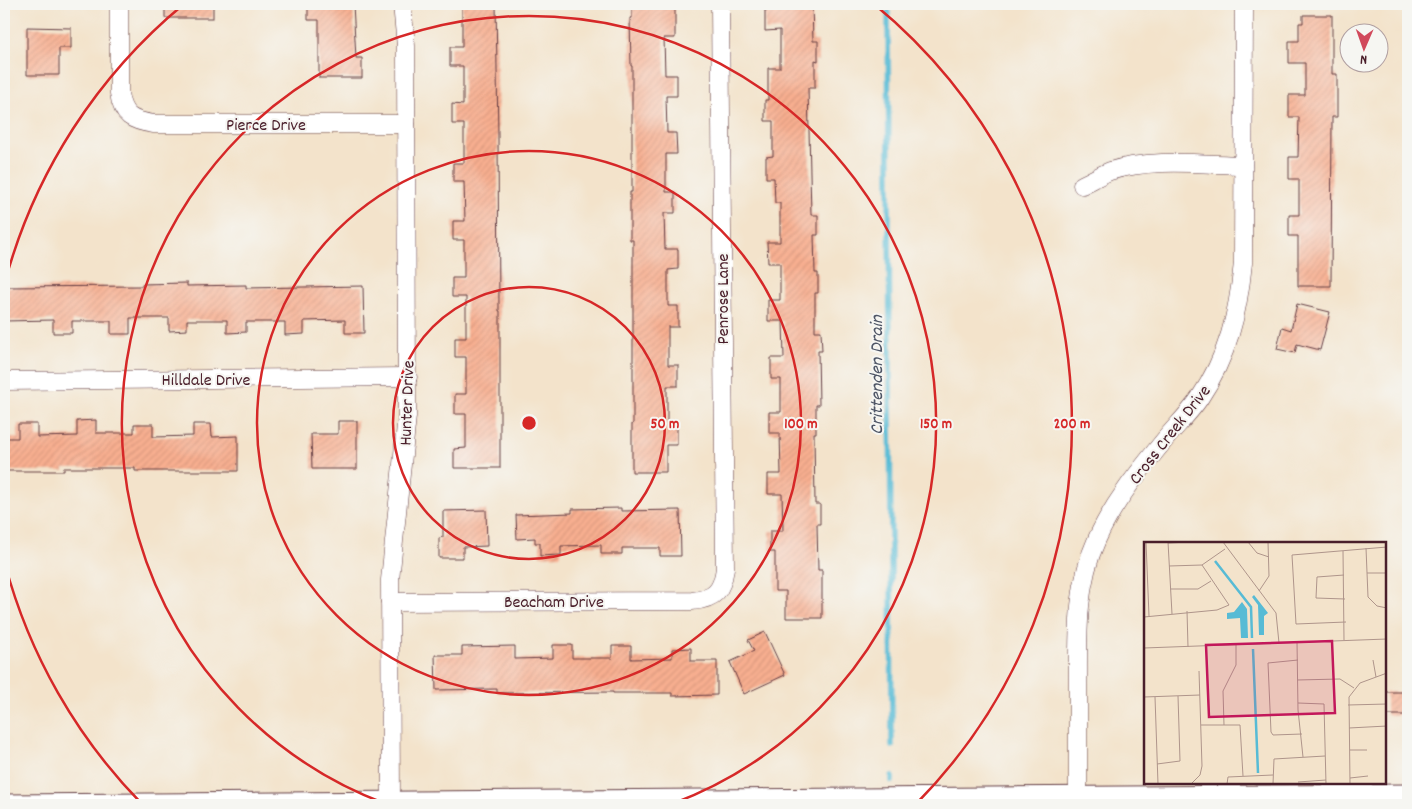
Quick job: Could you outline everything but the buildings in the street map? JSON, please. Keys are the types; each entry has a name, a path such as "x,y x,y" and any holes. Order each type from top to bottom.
{"street":[{"name":"Pierce Drive","path":"119,4 120,104 128,116 141,122 154,124 406,124"},
{"name":"Hunter Drive","path":"391,802 390,602 393,544 407,416 408,377 406,46 402,4"},
{"name":"Penrose Lane","path":"717,592 723,579 725,568 720,4"},
{"name":"Cross Creek Drive","path":"1078,798 1078,626 1080,598 1086,569 1096,540 1108,515 1144,464 1198,400 1212,377 1234,321 1243,263 1244,4"},
{"path":"1082,185 1108,172 1127,166 1151,163 1243,165"},
{"name":"Hilldale Drive","path":"4,380 408,377"},
{"name":"Beacham Drive","path":"390,602 692,601 704,600 717,592"},
{"path":"4,805 391,802 600,803 1408,795"}],"waterway":[{"name":"Crittenden Drain","path":"888,4 892,746"},
{"name":"Crittenden Drain","path":"892,776 892,781"}]}
